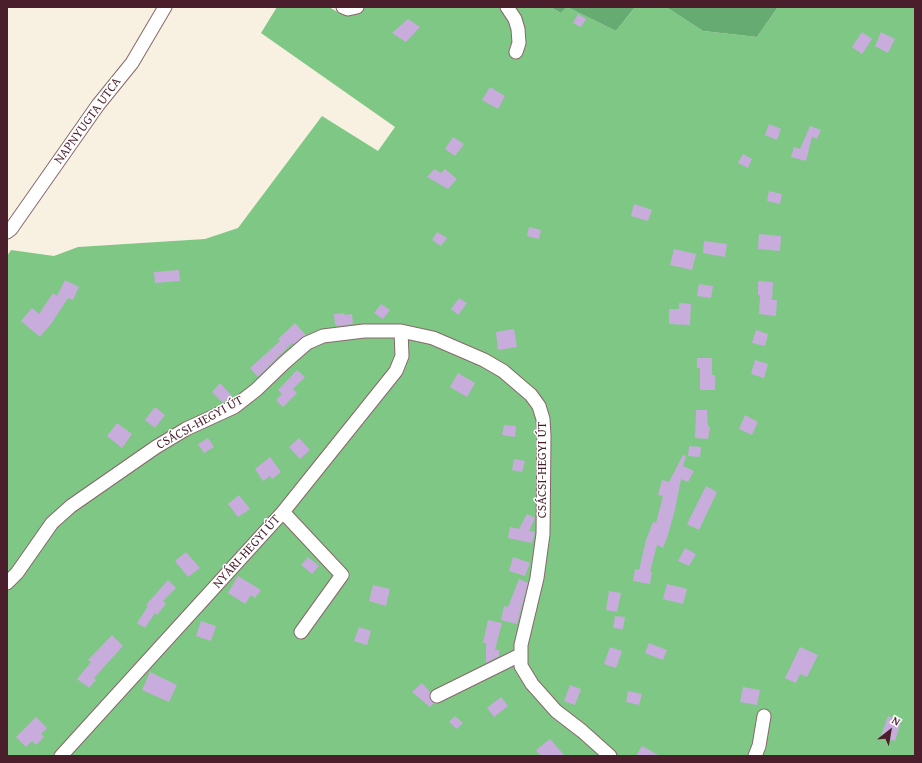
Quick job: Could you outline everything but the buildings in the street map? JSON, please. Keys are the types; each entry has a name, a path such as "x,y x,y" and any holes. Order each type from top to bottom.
{"street":[{"name":"NAPNYUGTA UTCA","path":"7,232 11,229 98,105 132,63 164,7"},
{"path":"344,7 348,9 357,7"},
{"path":"507,7 515,18 518,30 519,43 516,52"},
{"name":"CSÁCSI-HEGYI ÚT","path":"7,583 17,573 52,523 71,506 156,447 186,429 234,406 256,390 284,362 307,343 323,336 364,331 401,332 433,338 484,360 503,371 531,395 539,406 543,419 544,436 543,534 537,578 520,654 521,666 532,684 556,711 582,731 610,756"},
{"name":"NYÁRI-HEGYI ÚT","path":"61,756 283,512 396,371 402,356 401,332"},
{"path":"283,512 342,575 301,632"},
{"path":"437,696 520,654"},
{"path":"755,756 759,746 764,716"}],"green space":[{"path":"277,7 329,7 343,15 343,7 550,7 561,13 567,7 616,31 635,7 666,7 703,31 757,37 778,7 915,7 915,756 7,756 7,256 11,250 54,256 78,247 205,239 238,228 322,116 378,151 395,127 261,33"},
{"path":"550,7 567,7 561,13"},
{"path":"567,7 635,7 616,31"},
{"path":"666,7 778,7 757,37 703,31"}]}
